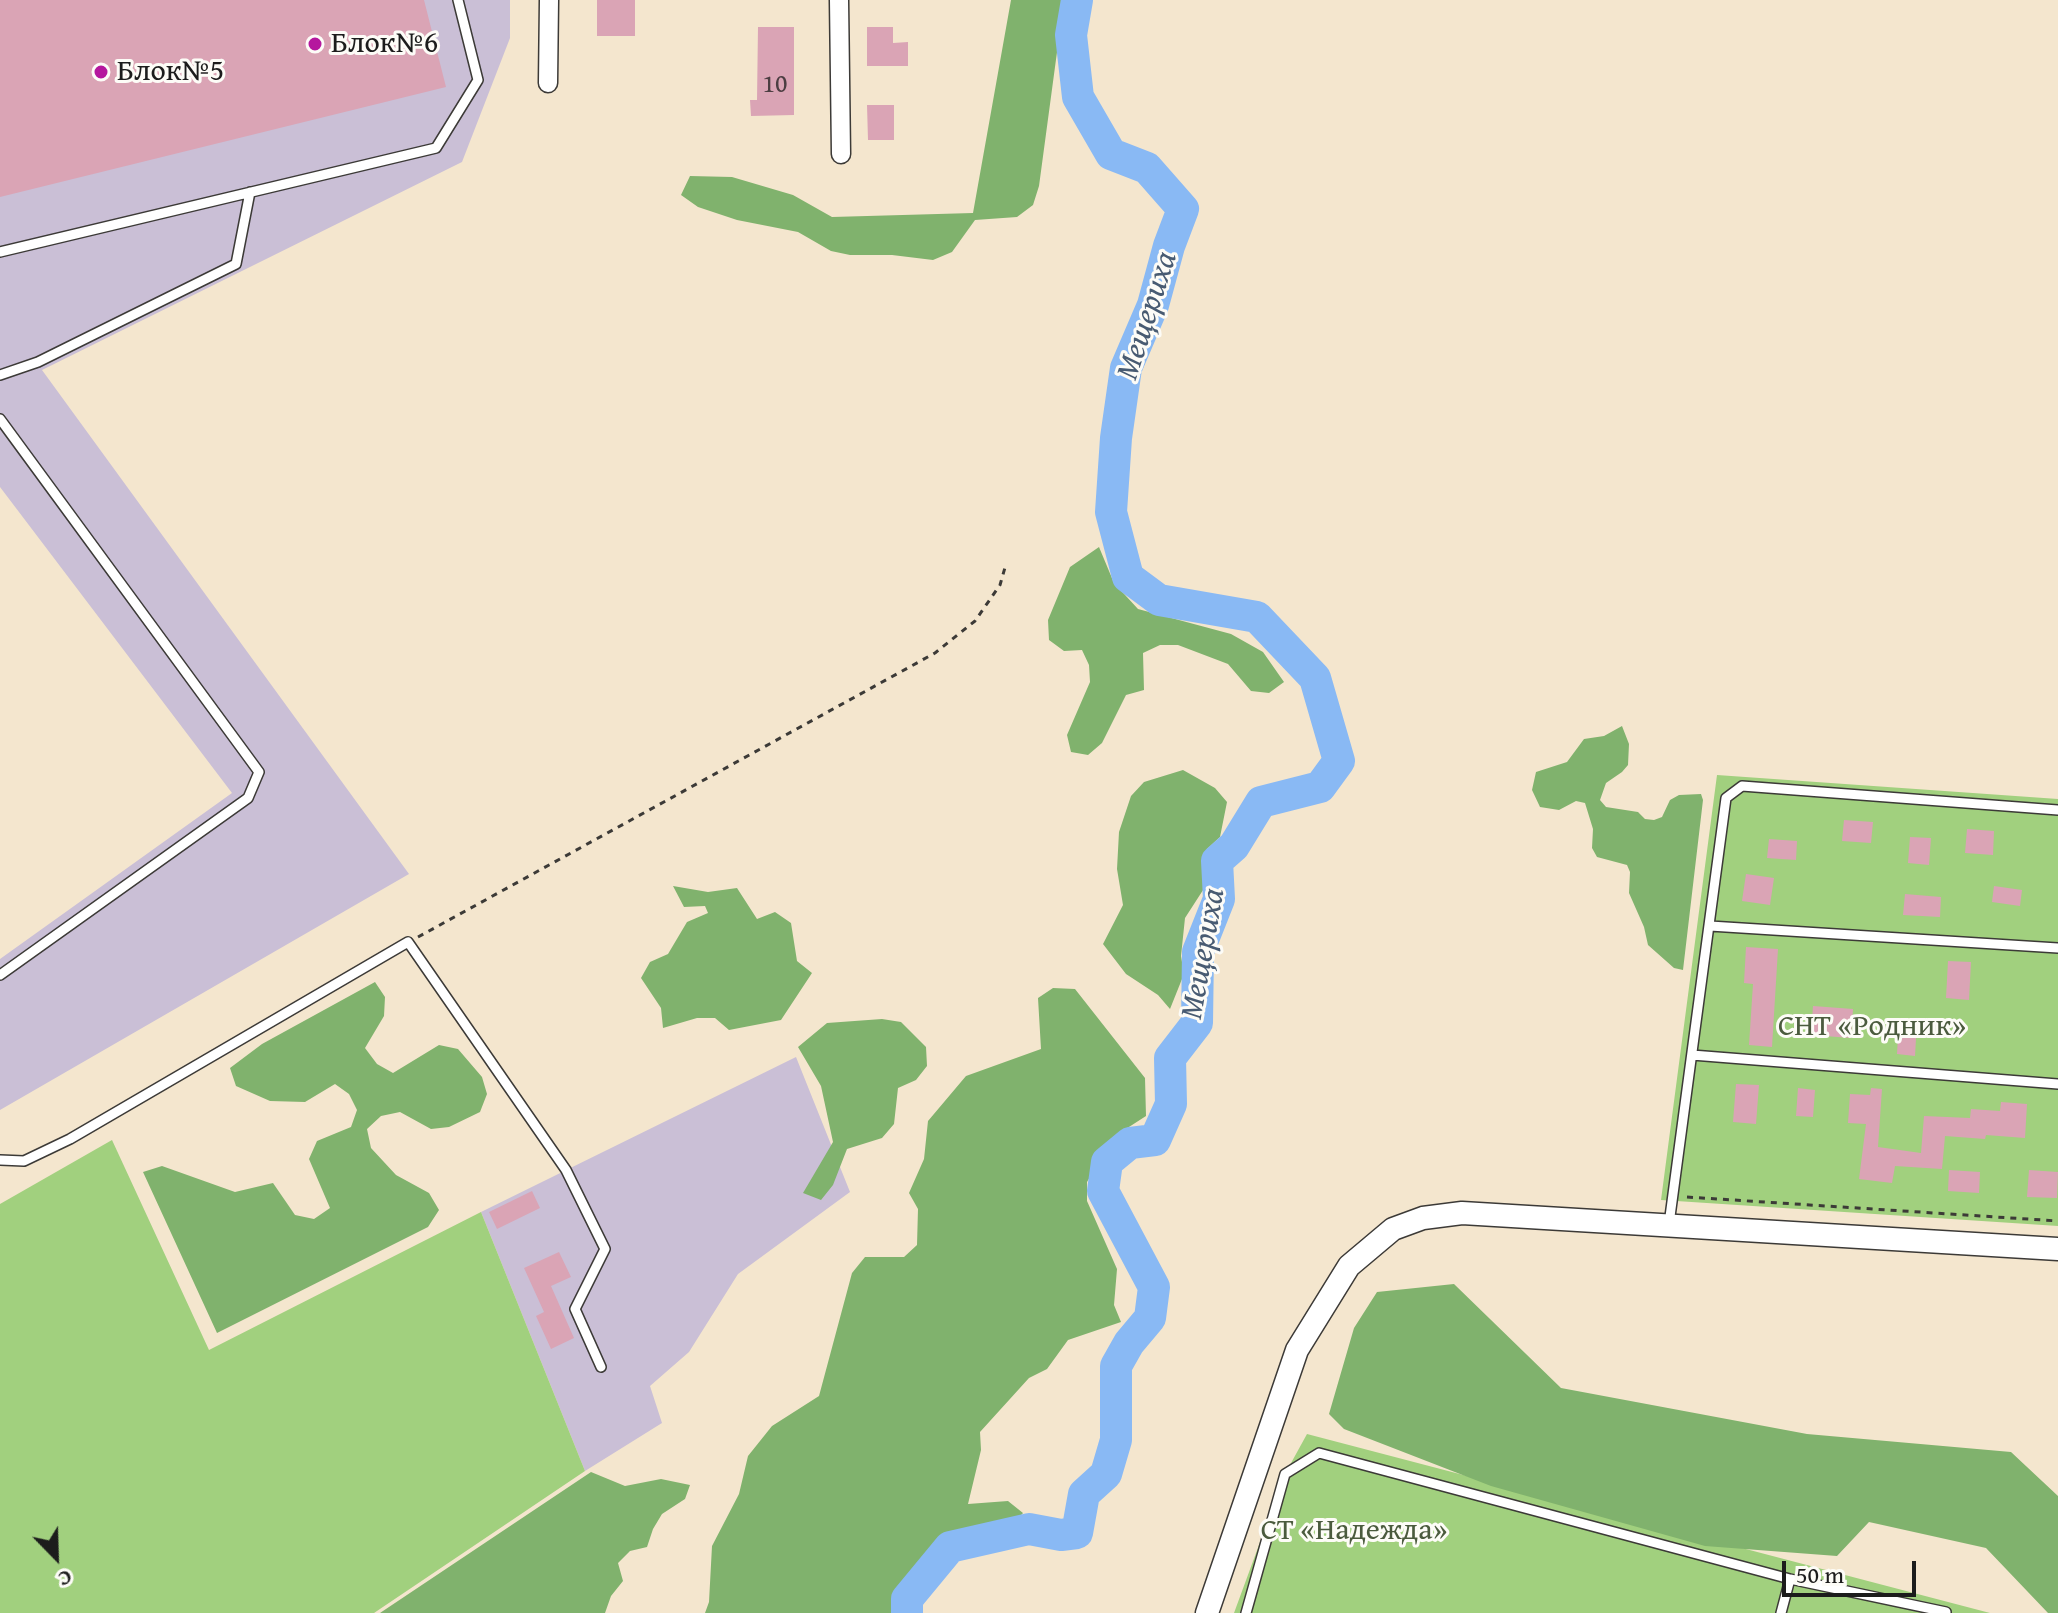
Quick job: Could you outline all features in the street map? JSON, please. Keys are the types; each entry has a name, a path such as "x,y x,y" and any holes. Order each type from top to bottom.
{"street":[{"path":"548,83 549,0"},
{"path":"839,0 841,154"},
{"path":"1207,1613 1297,1350 1349,1266 1393,1229 1423,1218 1462,1213 2058,1249"}],"lane":[{"path":"0,252 436,148 478,80 458,0"},
{"path":"0,375 38,362 236,264 250,192"},
{"path":"0,419 259,772 248,798 0,975"},
{"path":"1669,1224 1726,798 1742,786 2058,810"},
{"path":"1710,926 2058,948"},
{"path":"0,1160 24,1161 70,1139 408,942 566,1170 605,1249 575,1309 601,1367"},
{"path":"1692,1055 2058,1084"},
{"path":"1246,1613 1285,1474 1319,1453 1790,1579 1946,1612"},
{"path":"1781,1613 1790,1579"}],"path":[{"path":"408,942 935,653 975,621 1000,585 1006,564"},
{"path":"1673,1196 2058,1221"}],"shaded area":[{"path":"0,0 510,0 510,38 462,162 42,370 409,874 0,1110 0,959 232,793 0,487"},
{"path":"796,1057 850,1192 738,1274 689,1352 650,1386 662,1423 585,1471 481,1212"}],"green space":[{"path":"1011,0 1064,0 1039,186 1033,205 1017,217 975,220 952,252 933,260 892,255 850,255 831,251 798,232 737,220 698,207 681,195 690,176 732,177 793,195 832,217 973,213"},
{"path":"1099,547 1114,583 1138,609 1231,634 1263,652 1284,682 1269,693 1251,691 1228,664 1178,645 1160,645 1143,653 1144,690 1126,695 1102,743 1088,755 1071,752 1067,735 1090,682 1089,665 1082,650 1064,651 1049,640 1048,620 1070,567"},
{"path":"1622,726 1629,744 1628,765 1606,783 1600,800 1606,807 1638,812 1645,819 1654,820 1662,817 1670,800 1679,795 1701,794 1703,800 1683,970 1674,968 1648,945 1644,927 1629,893 1630,872 1627,865 1597,857 1592,848 1593,829 1585,803 1576,801 1559,810 1540,807 1532,790 1536,772 1567,762 1584,739 1604,736"},
{"path":"1183,770 1215,788 1227,802 1220,837 1207,849 1205,887 1185,918 1181,956 1184,974 1170,1009 1158,995 1126,974 1103,944 1123,905 1117,869 1119,832 1131,796 1144,782"},
{"name":"СНТ «Родник»","path":"1717,775 2058,799 2058,1226 1661,1200"},
{"path":"673,886 708,892 737,888 757,919 775,912 791,923 797,961 812,973 781,1020 729,1030 715,1018 697,1018 663,1028 661,1008 641,978 650,962 668,954 687,922 708,913 705,906 684,907"},
{"path":"375,982 385,997 384,1016 365,1048 377,1064 393,1073 439,1045 458,1049 482,1077 487,1094 480,1112 449,1127 431,1129 400,1112 381,1116 367,1129 371,1148 396,1175 429,1193 439,1210 428,1227 217,1333 143,1172 162,1166 235,1192 273,1183 295,1215 314,1219 330,1208 309,1159 317,1141 351,1127 357,1110 349,1094 335,1084 305,1102 270,1101 236,1086 230,1068 262,1044"},
{"path":"1053,988 1075,989 1145,1078 1146,1116 1115,1136 1087,1182 1087,1201 1117,1269 1114,1305 1121,1322 1068,1340 1047,1369 1029,1378 980,1432 981,1450 968,1504 1008,1501 1023,1513 1012,1526 942,1543 895,1601 895,1613 705,1613 709,1602 712,1546 739,1494 748,1456 772,1426 819,1396 852,1273 865,1257 904,1257 917,1245 918,1209 909,1193 924,1159 928,1121 966,1076 1041,1049 1038,998"},
{"path":"882,1019 901,1022 926,1047 927,1066 916,1080 898,1088 894,1124 882,1138 847,1149 833,1185 821,1200 803,1193 833,1142 821,1086 798,1047 827,1023"},
{"path":"112,1140 209,1350 481,1212 585,1471 374,1613 0,1613 0,1204"},
{"path":"1454,1284 1561,1388 1807,1434 2011,1452 2058,1496 2058,1613 2048,1613 1986,1548 1869,1522 1837,1556 1705,1546 1491,1486 1344,1429 1329,1414 1354,1328 1377,1292"},
{"name":"СТ «Надежда»","path":"1307,1434 1990,1613 1234,1613 1285,1474"},
{"path":"591,1472 625,1486 661,1479 690,1485 685,1499 662,1514 647,1547 630,1551 618,1563 623,1581 611,1596 605,1613 380,1613"}],"building":[{"path":"0,0 424,0 446,87 0,197"},
{"path":"597,0 635,0 635,36 597,36"},
{"path":"758,27 794,27 794,115 751,116 750,100 757,100"},
{"path":"867,27 893,27 893,43 908,42 908,66 867,66"},
{"path":"867,105 894,105 894,140 868,140"},
{"path":"1844,820 1873,822 1871,843 1842,841"},
{"path":"1967,829 1994,831 1993,855 1965,853"},
{"path":"1910,837 1931,838 1929,865 1908,863"},
{"path":"1769,839 1797,841 1796,860 1767,858"},
{"path":"1746,874 1774,878 1770,905 1742,901"},
{"path":"1994,886 2022,890 2020,906 1992,902"},
{"path":"1905,894 1941,897 1940,917 1903,915"},
{"path":"1746,947 1778,949 1772,1047 1749,1045 1753,984 1744,983"},
{"path":"1948,961 1971,962 1969,1000 1946,998"},
{"path":"1813,1006 1853,1009 1851,1038 1811,1035"},
{"path":"1899,1020 1917,1021 1915,1056 1897,1054"},
{"path":"1736,1084 1759,1085 1756,1124 1733,1122"},
{"path":"1798,1088 1815,1090 1813,1117 1796,1116"},
{"path":"1871,1088 1882,1089 1878,1147 1921,1153 1924,1116 1970,1118 1971,1109 2000,1111 2001,1102 2027,1104 2025,1138 1945,1136 1942,1169 1895,1166 1892,1183 1859,1179 1866,1124 1848,1123 1850,1094 1870,1095"},
{"path":"1949,1170 1980,1172 1979,1193 1948,1191"},
{"path":"2029,1170 2058,1172 2057,1198 2027,1197"},
{"path":"532,1191 540,1208 497,1229 489,1212"},
{"path":"559,1252 571,1277 551,1286 574,1338 551,1349 536,1316 544,1312 524,1268"}],"waterway":[{"name":"Мещериха","path":"907,1613 907,1599 950,1547 1029,1529 1061,1535 1077,1533 1084,1494 1106,1474 1116,1440 1116,1366 1129,1343 1150,1318 1154,1287 1103,1191 1107,1162 1130,1143 1155,1140 1171,1104 1170,1058 1197,1023 1198,952 1219,899 1217,861 1234,846 1261,802 1320,787 1339,761 1315,678 1257,617 1159,600 1128,577 1111,512 1116,438 1126,368 1153,305 1183,209 1147,168 1111,154 1078,97 1071,35 1077,0"}],"place":[{"name":"Блок№6","path":"315,44"},
{"name":"Блок№5","path":"101,72"}]}
